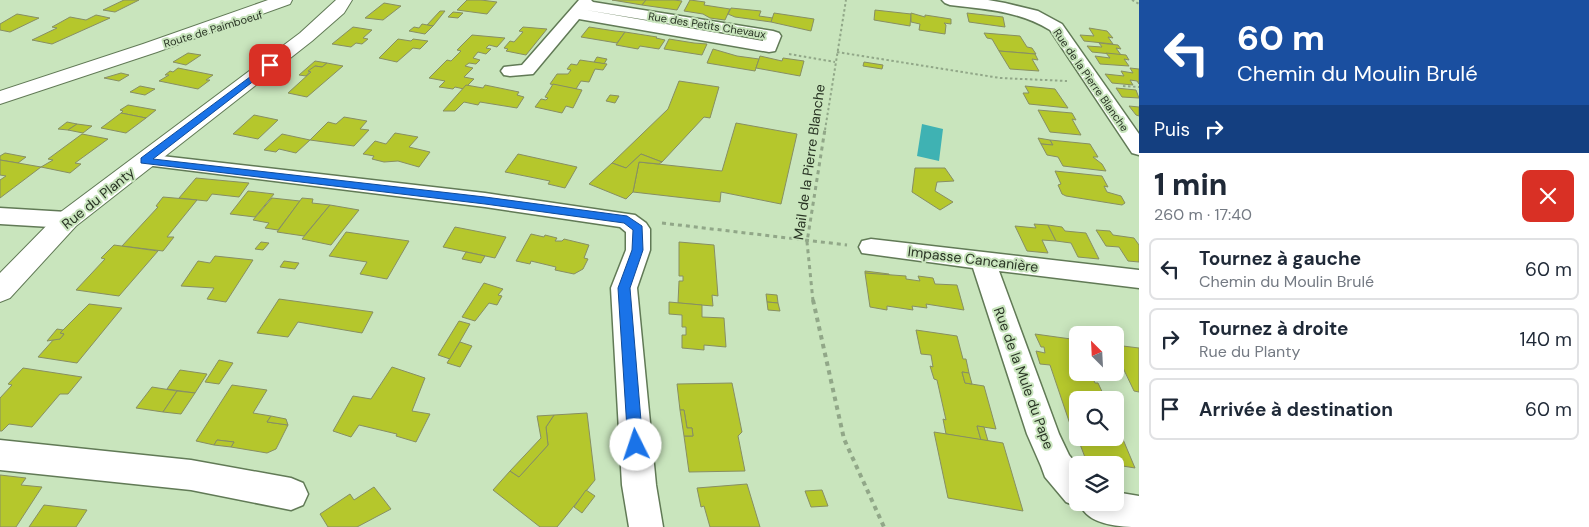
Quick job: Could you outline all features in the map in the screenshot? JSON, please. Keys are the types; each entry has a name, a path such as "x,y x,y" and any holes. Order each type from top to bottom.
{"street":[{"name":"Route de Paimboeuf","path":"0,98 150,48 222,27 293,0"},
{"name":"Rue du Planty","path":"0,291 67,220 306,37 331,15 344,0"},
{"name":"Rue de la Pierre Blanche","path":"950,0 1024,12 1047,20 1056,27 1139,149"},
{"path":"1038,0 1056,27"},
{"name":"Rue des Petits Chevaux","path":"510,71 526,70 581,6 769,47"},
{"path":"144,160 485,200 627,220 638,229 638,250 624,288 638,484 646,527"},
{"path":"0,216 67,220"},
{"name":"Impasse Cancanière","path":"871,247 1139,279"},
{"name":"Rue de la Mule du Pape","path":"982,259 1043,434 1057,466 1069,480"},
{"path":"0,455 191,475 291,494"},
{"path":"1124,510 1139,513"}],"path":[{"name":"Mail de la Pierre Blanche","path":"846,0 807,242 814,310 844,439 884,527"},
{"path":"1132,0 1139,4"},
{"path":"769,47 781,52 835,62"},
{"path":"837,52 1000,78 1139,87"},
{"path":"627,220 690,225 807,242 871,247"}],"water":[{"path":"922,124 943,129 939,161 917,156"}],"building":[{"path":"124,0 139,0 115,12 103,10"},
{"path":"467,0 497,2 487,14 457,10"},
{"path":"612,0 646,0 642,5"},
{"path":"646,0 682,1 677,10 642,5"},
{"path":"690,0 705,2 704,5 730,9 725,20 710,18 703,14 684,11"},
{"path":"384,3 401,6 383,20 365,18"},
{"path":"731,8 761,11 759,16 773,18 771,22 735,17 728,14"},
{"path":"875,10 911,14 910,26 874,20"},
{"path":"440,11 445,11 433,26 427,25"},
{"path":"453,12 463,13 458,18 448,17"},
{"path":"774,13 814,19 811,31 771,22"},
{"path":"911,13 925,17 925,15 951,19 951,24 944,23 946,25 945,34 919,30 920,24 911,22"},
{"path":"967,13 1003,17 1005,27 969,22"},
{"path":"17,14 39,18 10,32 0,30 0,24"},
{"path":"96,15 110,18 52,44 32,40 57,28 52,27 70,17 86,20"},
{"path":"422,24 433,26 425,34 409,31 414,27 419,28"},
{"path":"353,27 372,30 363,38 368,39 362,44 356,43 351,47 332,44"},
{"path":"523,27 547,29 526,55 506,51 508,49 504,48 510,41 514,42 523,32 519,31"},
{"path":"589,27 625,32 617,43 581,37"},
{"path":"1089,28 1107,31 1113,38 1108,37 1113,44 1084,41 1080,35 1094,36"},
{"path":"625,32 665,40 659,49 640,46 638,49 616,45"},
{"path":"984,33 1020,36 1027,47 1032,48 1036,54 999,51 992,39 987,38"},
{"path":"472,35 505,38 497,47 489,45 486,48 491,49 486,54 478,52 473,58 480,60 476,64 469,63 465,66 473,68 464,77 474,79 464,89 439,87 445,81 429,78 447,60 451,61 461,51 457,50"},
{"path":"398,39 428,41 420,49 413,48 397,62 379,58"},
{"path":"669,39 707,44 702,55 664,49"},
{"path":"1099,43 1118,45 1121,49 1116,48 1121,55 1092,52 1087,46 1102,47"},
{"path":"713,49 737,56 759,59 755,71 707,63"},
{"path":"999,51 1035,54 1038,60 1032,59 1039,71 1010,69"},
{"path":"188,53 201,55 186,65 173,62"},
{"path":"1106,53 1126,55 1129,60 1124,59 1129,66 1100,64 1095,56 1110,58"},
{"path":"760,56 782,61 783,58 804,61 800,76 756,68"},
{"path":"597,57 607,59 604,64 594,62"},
{"path":"580,60 607,64 603,70 595,69 589,82 581,81 576,89 550,84 557,74 568,74 571,70 567,69 571,64 577,65"},
{"path":"315,61 327,63 322,67 315,66 306,76 299,75"},
{"path":"864,62 883,65 882,69 863,66"},
{"path":"327,63 343,66 307,97 288,93 311,72 308,71 315,66 322,67"},
{"path":"178,68 213,75 206,80 210,80 198,89 159,81 169,75 165,75 170,71 173,72"},
{"path":"1130,68 1139,69 1139,84 1137,81 1130,80 1133,85 1112,83 1105,74 1124,76 1121,71 1133,73"},
{"path":"121,73 129,75 119,81 104,78"},
{"path":"679,81 719,87 710,118 704,117 662,162 641,154 626,168 612,163 668,109"},
{"path":"553,84 582,90 573,108 566,106 562,113 535,107 541,99 546,100 548,98 545,97"},
{"path":"466,85 483,88 485,85 519,92 517,95 524,97 517,108 480,102 478,105 464,102 455,111 443,111"},
{"path":"140,86 155,89 145,95 130,92"},
{"path":"1025,86 1055,89 1068,108 1029,104 1023,93 1029,93"},
{"path":"1116,88 1136,90 1139,98 1122,97"},
{"path":"610,95 619,96 615,103 606,101"},
{"path":"128,105 156,110 146,118 121,113 123,111 120,110"},
{"path":"1129,106 1139,107 1139,116 1136,115"},
{"path":"1038,110 1072,113 1076,120 1072,119 1081,135 1050,132"},
{"path":"121,113 146,118 126,133 101,128"},
{"path":"254,115 278,120 258,139 233,134"},
{"path":"344,117 367,121 360,129 369,130 354,146 310,140 328,122 336,124"},
{"path":"67,122 77,124 68,130 58,129"},
{"path":"736,123 797,134 781,204 721,192 720,202 633,192 639,162 722,171"},
{"path":"77,124 92,126 83,133 68,130"},
{"path":"395,133 418,137 409,147 430,152 419,167 398,161 384,162 372,159 374,156 363,154 375,141 386,144"},
{"path":"82,134 108,139 75,163 81,164 70,173 41,167 53,160 48,159"},
{"path":"282,134 310,140 296,153 279,149 276,152 264,150"},
{"path":"1038,138 1050,140 1053,145 1041,144"},
{"path":"1050,140 1090,144 1098,157 1093,157 1102,164 1106,171 1063,166 1058,157 1047,155 1041,144 1053,145"},
{"path":"5,153 26,157 18,163 0,160 0,156"},
{"path":"518,154 577,167 565,188 548,184 550,181 505,172"},
{"path":"641,154 662,162 659,164 639,162 633,192 626,199 589,184 612,163 626,168"},
{"path":"0,160 41,167 0,198 0,180 6,176 0,175"},
{"path":"915,168 945,168 954,181 937,182 935,191 953,202 940,210 912,192"},
{"path":"1055,171 1102,176 1108,187 1104,186 1107,192 1121,196 1125,203 1122,205 1066,196 1062,194 1058,185 1061,184"},
{"path":"196,178 249,183 239,197 212,194 207,201 179,198"},
{"path":"248,191 274,194 255,217 230,214"},
{"path":"163,197 197,200 167,237 174,237 163,251 122,246 158,207 156,206"},
{"path":"272,198 300,201 278,230 265,228 269,223 253,220"},
{"path":"302,198 313,199 312,203 330,205 304,236 277,232"},
{"path":"330,205 359,210 331,245 302,239"},
{"path":"1034,224 1048,225 1056,241 1042,240 1048,253 1027,251 1015,226 1036,228"},
{"path":"1048,225 1062,227 1065,231 1086,233 1099,259 1078,257 1071,243 1056,241"},
{"path":"455,227 506,237 495,258 443,247"},
{"path":"1096,230 1110,231 1113,235 1134,238 1139,245 1139,262 1128,261 1119,247 1106,246"},
{"path":"346,232 409,241 387,279 360,274 367,262 329,256"},
{"path":"531,234 557,238 555,241 562,241 564,239 589,245 584,258 588,259 583,269 574,274 555,270 556,267 531,261 530,264 516,261"},
{"path":"261,242 269,243 263,250 255,249"},
{"path":"679,242 714,245 718,296 712,295 713,306 678,303 679,281 683,281 683,276 679,276"},
{"path":"114,245 158,251 119,296 76,290 105,259 101,258"},
{"path":"466,252 485,256 481,263 462,259"},
{"path":"215,256 253,260 226,302 207,299 214,288 181,286 198,261 210,263"},
{"path":"284,261 299,263 295,269 280,267"},
{"path":"865,271 889,274 889,276 865,273"},
{"path":"865,273 906,276 906,279 920,281 918,276 933,278 935,284 957,285 964,310 926,304 927,308 912,306 913,310 887,306 887,310 870,307"},
{"path":"484,283 503,289 498,295 502,296 497,305 489,303 475,321 462,317"},
{"path":"766,294 777,295 778,303 767,302"},
{"path":"279,299 373,312 362,333 298,322 288,337 257,333"},
{"path":"669,302 702,305 702,317 724,318 726,347 704,345 704,350 682,348 682,335 686,335 686,327 682,327 682,315 669,314"},
{"path":"767,302 778,303 780,311 768,310"},
{"path":"89,304 122,308 77,363 38,357 55,338 60,339 64,334 60,333"},
{"path":"459,321 470,324 450,359 438,355"},
{"path":"57,329 63,330 60,333 64,334 60,339 47,341"},
{"path":"916,330 957,336 969,373 962,372 965,383 984,386 996,429 977,426 981,440 946,434 943,419 946,420 937,380 934,379 930,366 933,367 931,355 921,354"},
{"path":"1035,334 1069,339 1069,381 1094,381 1098,383 1102,391 1069,391 1069,421 1050,365 1040,364 1036,351 1045,353 1044,347 1041,347"},
{"path":"460,342 472,346 460,367 447,363"},
{"path":"1124,346 1139,348 1139,392 1134,391 1124,370"},
{"path":"219,360 233,363 219,384 205,382"},
{"path":"392,367 425,378 412,411 430,414 416,442 396,436 397,434 359,425 351,437 333,431 353,396 371,399"},
{"path":"23,368 82,377 68,394 60,394 32,427 9,424 0,431 0,398 12,385 8,384"},
{"path":"180,370 207,374 195,393 167,389"},
{"path":"962,372 969,373 972,384 965,383"},
{"path":"732,383 742,432 738,436 745,471 689,472 684,436 693,436 692,428 687,428 684,410 680,410 677,384"},
{"path":"232,385 267,390 253,413 271,416 267,422 288,425 276,449 267,453 231,447 234,442 217,440 214,445 196,441"},
{"path":"152,387 177,391 163,412 136,408"},
{"path":"177,391 195,393 181,414 163,412"},
{"path":"680,410 684,410 687,428 692,428 693,436 684,436"},
{"path":"587,413 595,480 557,527 540,527 493,490 510,471 519,477 548,445 546,427 554,415"},
{"path":"554,415 546,427 548,445 519,477 510,471 541,438 537,416"},
{"path":"271,416 286,419 288,425 267,422"},
{"path":"977,426 984,427 988,441 981,440"},
{"path":"934,432 1003,443 1023,511 948,498"},
{"path":"217,440 234,442 231,447 214,445"},
{"path":"1124,442 1135,468 1124,466 1124,456 1084,456 1081,446 1124,446"},
{"path":"0,475 26,478 21,485 42,487 16,527 0,527"},
{"path":"747,484 760,527 710,527 704,506 701,507 697,488"},
{"path":"374,487 391,509 357,527 328,527 320,514 350,494 354,500"},
{"path":"586,490 595,496 582,513 574,507"},
{"path":"822,490 828,506 811,507 805,491"},
{"path":"44,505 87,510 76,527 29,527"}],"route":[{"path":"270,65 144,160 485,200 627,220 638,229 638,250 624,288 636,445"}]}
